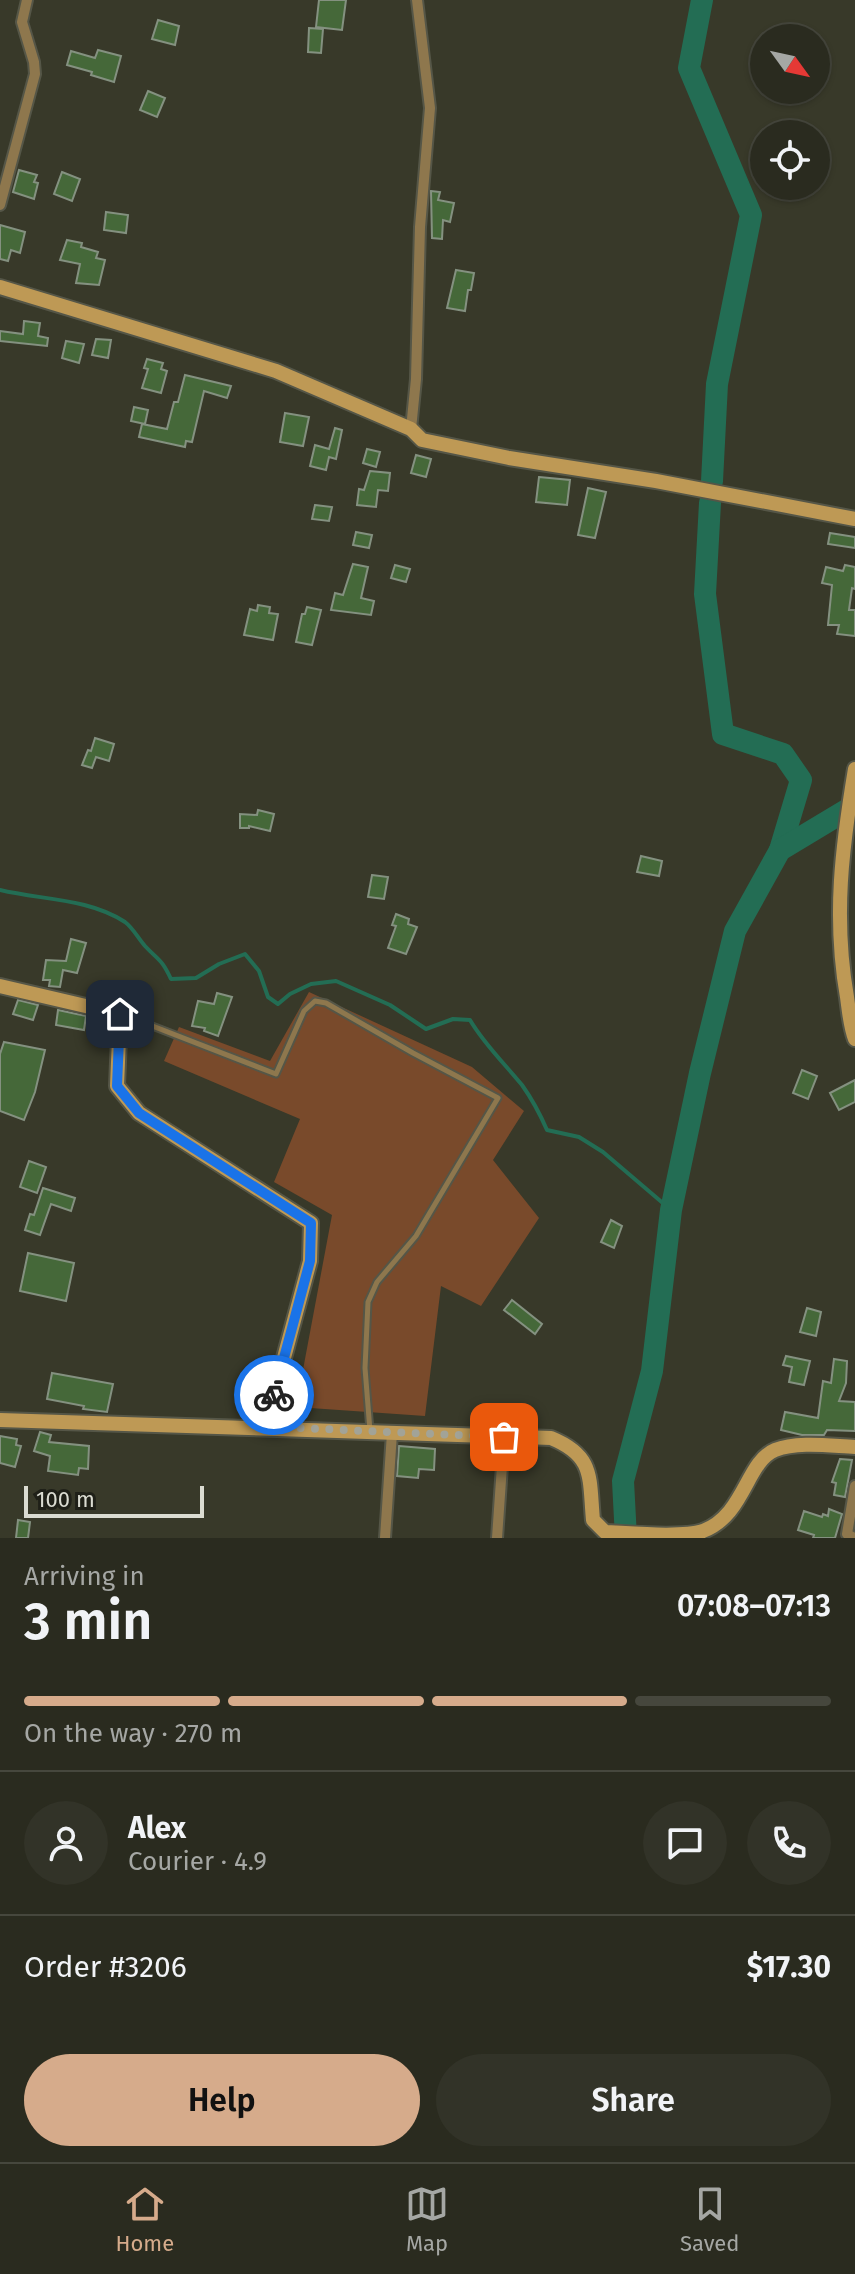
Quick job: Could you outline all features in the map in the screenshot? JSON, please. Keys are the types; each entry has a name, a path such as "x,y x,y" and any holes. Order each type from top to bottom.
{"street":[{"path":"0,205 35,74 22,22 27,0"},
{"path":"411,429 416,379 420,227 430,108 417,0"},
{"path":"0,287 276,371 411,429 422,440 855,519"},
{"path":"854,774 842,847 839,903 855,1039"},
{"path":"0,986 120,1014 117,1086 139,1113 311,1223 310,1261 274,1395 275,1427"},
{"path":"0,1420 551,1438 571,1446 586,1464 593,1520 605,1532 660,1534 701,1532 721,1521 737,1504 758,1466 773,1451 798,1446 855,1447"},
{"path":"385,1538 392,1433"},
{"path":"497,1538 504,1437"},
{"path":"854,1538 847,1534 855,1486"}],"lane":[{"path":"120,1014 276,1074 304,1011 315,1001 326,1003 498,1098 416,1236 377,1282 368,1302 365,1368 370,1432"}],"shaded area":[{"path":"309,992 472,1067 524,1111 493,1160 539,1218 481,1306 441,1286 425,1416 296,1407 332,1215 274,1182 300,1119 164,1061 179,1027 270,1061"}],"building":[{"path":"319,0 346,0 342,30 316,27"},
{"path":"158,20 179,26 175,45 152,39"},
{"path":"309,28 323,29 321,53 308,52"},
{"path":"98,50 121,56 114,82 67,65 71,51 95,58"},
{"path":"148,91 165,98 157,117 140,110"},
{"path":"19,170 37,175 34,199 13,192"},
{"path":"62,172 80,179 72,201 54,194"},
{"path":"431,191 440,192 438,200 454,203 450,222 443,220 442,239 432,238"},
{"path":"106,212 128,215 126,233 104,230"},
{"path":"0,225 25,232 20,253 11,250 8,261 0,259"},
{"path":"67,240 82,243 81,247 98,252 96,258 105,260 99,285 76,283 80,264 60,260"},
{"path":"456,270 474,273 465,311 447,308"},
{"path":"24,321 40,323 38,336 48,338 47,346 0,341 0,331 23,334"},
{"path":"96,339 111,340 108,358 92,355"},
{"path":"66,341 84,344 79,363 62,358"},
{"path":"147,359 163,363 161,369 167,371 161,393 142,388 148,369 144,368"},
{"path":"185,375 231,386 227,398 204,391 192,442 186,441 185,447 139,437 142,424 167,429"},
{"path":"134,407 148,410 145,424 131,421"},
{"path":"285,413 309,417 303,446 280,442"},
{"path":"335,428 342,430 336,459 329,457 326,470 310,466 315,445 329,449"},
{"path":"367,449 380,452 376,467 363,463"},
{"path":"416,455 431,459 426,477 411,473"},
{"path":"370,471 390,473 388,491 378,490 376,507 357,505 359,489 364,490"},
{"path":"539,477 570,480 567,505 536,502"},
{"path":"588,488 606,492 595,538 578,535"},
{"path":"315,505 332,507 329,521 312,519"},
{"path":"356,532 372,535 369,548 353,545"},
{"path":"830,533 855,537 855,548 828,544"},
{"path":"353,564 368,567 361,598 374,601 371,615 331,610 335,593 343,595"},
{"path":"395,565 410,569 406,582 391,578"},
{"path":"845,565 855,567 855,589 852,588 849,610 855,610 855,636 837,634 839,625 828,625 832,585 822,583 826,567 843,571"},
{"path":"258,605 270,607 269,613 278,614 273,640 244,635 250,609 257,611"},
{"path":"307,607 321,610 312,645 296,642 302,614 305,614"},
{"path":"95,738 114,744 109,761 96,757 92,768 82,765"},
{"path":"258,810 274,814 270,831 249,826 240,828 240,814 257,815"},
{"path":"641,856 662,861 659,876 637,872"},
{"path":"372,875 388,877 384,899 368,897"},
{"path":"396,914 409,919 408,924 417,927 406,954 388,948 396,926 392,925"},
{"path":"71,939 86,943 77,973 63,970 60,987 49,986 50,980 43,980 46,960 66,961"},
{"path":"217,993 232,997 218,1036 204,1031 205,1028 192,1026 198,1001 214,1004"},
{"path":"18,1000 38,1005 33,1020 13,1014"},
{"path":"58,1010 86,1016 84,1030 56,1025"},
{"path":"4,1042 45,1050 35,1092 24,1120 0,1111 0,1054"},
{"path":"802,1070 817,1076 808,1099 793,1093"},
{"path":"855,1080 855,1102 839,1110 830,1093"},
{"path":"29,1161 46,1167 37,1193 20,1187"},
{"path":"43,1188 75,1198 71,1211 51,1204 40,1235 25,1230"},
{"path":"611,1220 622,1226 614,1248 601,1242"},
{"path":"28,1253 74,1263 66,1301 20,1291"},
{"path":"512,1300 542,1324 535,1334 504,1310"},
{"path":"807,1308 821,1312 816,1336 800,1332"},
{"path":"786,1356 810,1361 804,1385 789,1382 792,1367 783,1365"},
{"path":"834,1359 847,1361 846,1383 839,1401 855,1402 855,1431 827,1430 824,1435 802,1435 781,1430 785,1412 818,1418 823,1381 831,1383"},
{"path":"52,1373 113,1384 107,1412 47,1399"},
{"path":"40,1432 51,1435 49,1442 89,1446 88,1469 79,1468 78,1475 48,1471 50,1456 34,1451"},
{"path":"0,1436 17,1439 16,1445 21,1446 15,1467 0,1463"},
{"path":"399,1446 435,1449 434,1470 419,1469 418,1478 397,1476"},
{"path":"840,1459 852,1460 845,1497 834,1495 836,1483 832,1482"},
{"path":"829,1509 842,1514 835,1538 813,1538 814,1535 798,1530 804,1511 822,1517 823,1514 828,1516"},
{"path":"18,1520 30,1522 28,1538 16,1538"}],"waterway":[{"path":"702,0 689,68 751,215 717,384 712,481"},
{"path":"710,503 705,594 723,734 783,754 801,780 780,850"},
{"path":"626,1538 623,1481 652,1371 671,1210 735,931 780,850 855,805"},
{"path":"0,890 80,904 111,914 131,927 162,963 171,979 196,978 219,964 245,954 259,971 268,997 278,1004 311,984 336,981 390,1005 426,1029 453,1019 470,1020 522,1085 547,1130 579,1137 603,1152 671,1210"}],"way so far":[{"path":"274,1395 275,1427 504,1437"}],"route":[{"path":"120,1014 117,1086 139,1113 311,1223 310,1261 274,1395"}]}
